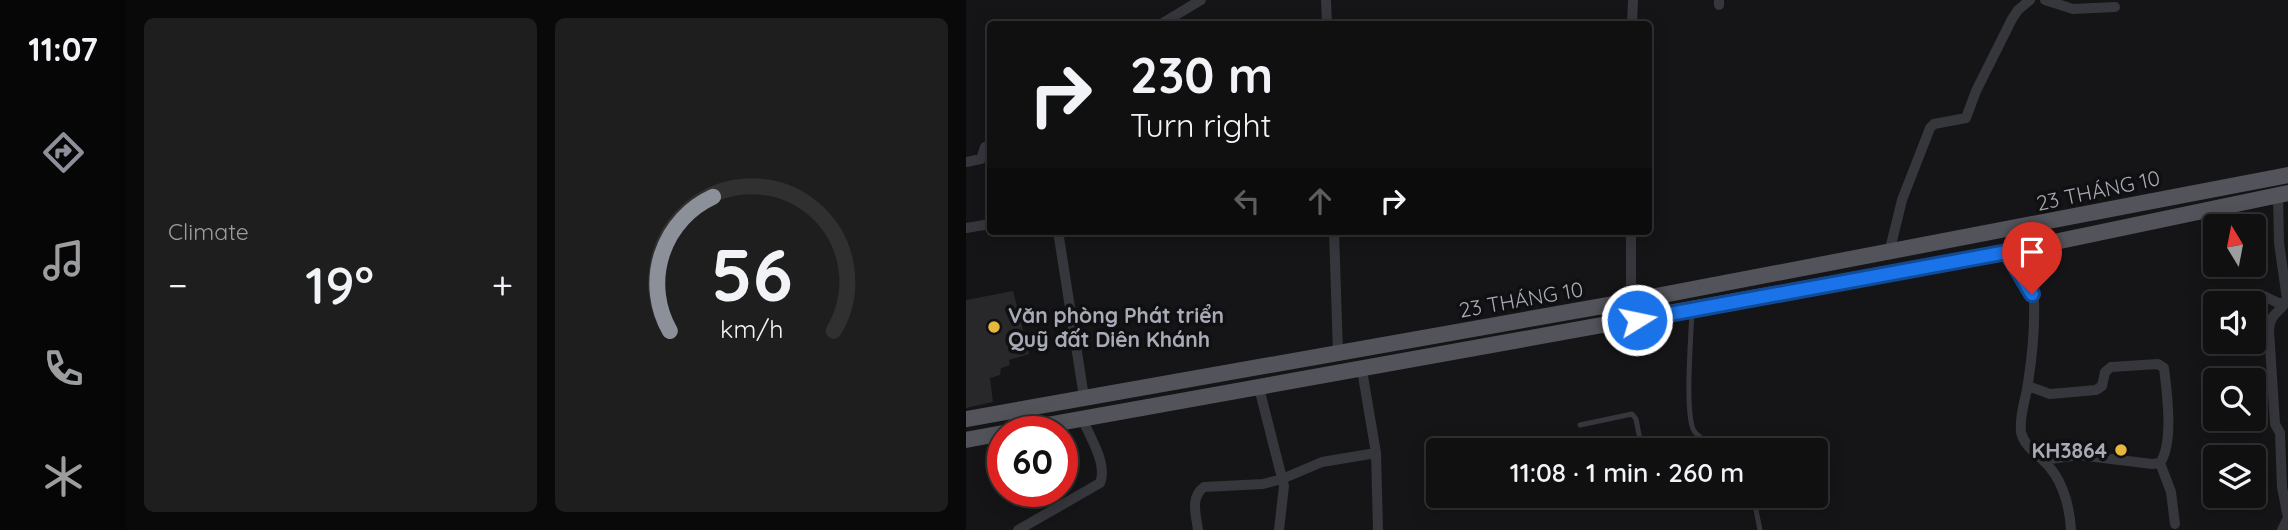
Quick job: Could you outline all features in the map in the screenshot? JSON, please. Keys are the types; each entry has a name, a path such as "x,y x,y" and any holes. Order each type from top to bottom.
{"main road":[{"name":"23 THÁNG 10","path":"966,419 1631,301 2288,175"},
{"name":"23 THÁNG 10","path":"1078,420 2007,252 2283,194"},
{"path":"2002,231 2007,252"},
{"path":"966,440 987,436"}],"street":[{"path":"1166,21 1201,0"},
{"path":"1326,0 1328,21"},
{"path":"1632,21 1633,0"},
{"path":"1889,253 1902,200 1930,128 1934,124 1966,118 1976,90 2012,19 2030,0"},
{"path":"2045,0 2073,9 2115,7"},
{"path":"966,162 981,159 987,146"},
{"path":"2283,194 2279,243 2287,304"},
{"path":"966,228 987,224"},
{"path":"1059,235 1084,397"},
{"path":"1334,235 1338,353"},
{"path":"1631,235 1631,301"},
{"path":"2007,252 2034,302 2028,386 2021,430 2025,442 2058,479 2070,512 2071,530"},
{"path":"2266,297 2287,304"},
{"path":"2282,530 2288,519 2282,487 2280,433 2275,424 2269,330 2272,315 2287,304"},
{"path":"2028,386 2050,394 2096,390 2102,386 2105,372 2111,366 2161,365 2165,377 2168,430 2160,463 2171,492 2175,524"},
{"path":"1362,370 1376,453 1378,530"},
{"path":"1259,388 1284,493 1279,530"},
{"path":"1018,530 1100,483 1102,466 1083,419"},
{"path":"1198,530 1195,503 1200,490 1209,486 1263,484 1322,462 1376,453"},
{"path":"2043,460 2079,455 2160,463"}],"lane":[{"path":"1692,310 1691,418 1693,429 1702,438"},
{"path":"1580,425 1632,414 1636,419 1640,438"},
{"path":"1756,508 1760,530"}],"building":[{"name":"Văn phòng Phát triển Quỹ đất Diên Khánh","path":"1013,291 1029,354 1009,360 1010,365 1001,368 1000,375 990,378 993,402 966,408 966,300"}],"place":[{"name":"Văn phòng Phát triển Quỹ đất Diên Khánh","path":"994,327"},
{"name":"KH3864","path":"2121,450"}],"route":[{"path":"1637,320 2007,252 2032,294"}]}
